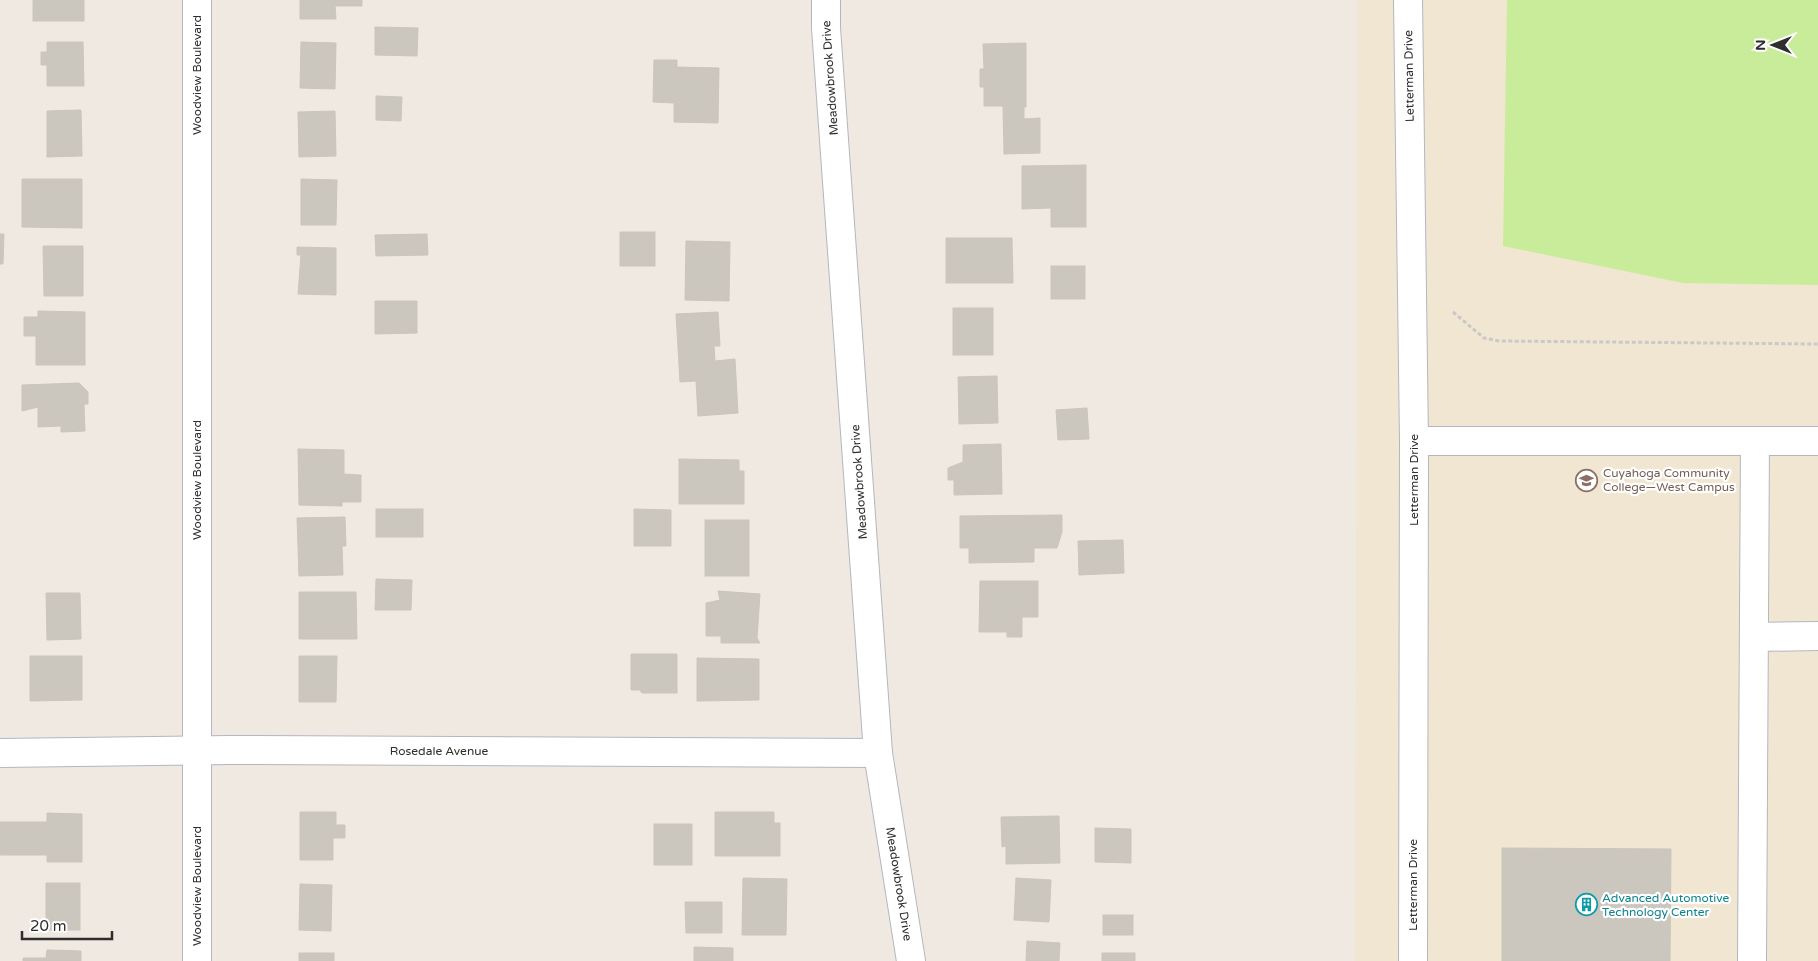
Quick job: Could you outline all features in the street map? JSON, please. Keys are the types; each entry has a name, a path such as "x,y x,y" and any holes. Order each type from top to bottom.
{"street":[{"name":"Woodview Boulevard","path":"197,0 197,961"},
{"name":"Meadowbrook Drive","path":"826,0 826,38 878,753 911,961"},
{"name":"Letterman Drive","path":"1408,0 1414,441 1413,961"},
{"path":"1414,441 1818,441"},
{"path":"1752,961 1756,441"},
{"path":"1754,637 1818,636"},
{"name":"Rosedale Avenue","path":"0,753 197,750 878,753"}],"path":[{"path":"1452,312 1484,338 1499,341 1818,344"}],"shaded area":[{"name":"Cuyahoga Community College—West Campus","path":"1358,0 1818,0 1818,961 1355,961"}],"green space":[{"path":"1507,0 1818,0 1818,285 1683,283 1503,246"}],"building":[{"path":"33,0 84,0 84,21 33,21"},
{"path":"300,0 362,0 362,6 335,6 336,19 300,19"},
{"path":"375,27 418,28 417,56 375,55"},
{"path":"47,42 83,42 84,86 47,86 47,65 41,65 41,52 47,52"},
{"path":"301,42 336,43 335,89 300,88"},
{"path":"1026,43 1026,107 1024,107 1024,119 1040,118 1040,153 1004,154 1003,106 984,106 984,87 980,87 980,69 984,69 983,44"},
{"path":"654,60 677,60 677,67 719,68 718,123 674,122 674,103 653,102"},
{"path":"376,96 402,97 401,121 376,120"},
{"path":"81,110 82,156 47,157 47,111"},
{"path":"335,111 336,156 299,157 298,112"},
{"path":"1086,165 1086,227 1051,227 1051,208 1022,209 1022,166"},
{"path":"22,179 82,179 82,228 22,227"},
{"path":"301,179 337,180 336,225 301,225"},
{"path":"620,232 655,232 655,266 620,266"},
{"path":"0,234 4,234 3,264 0,264"},
{"path":"427,234 428,255 376,256 375,235"},
{"path":"946,238 1012,238 1013,283 946,283"},
{"path":"686,241 730,242 729,301 685,300"},
{"path":"43,246 83,246 83,296 44,296"},
{"path":"297,247 336,248 336,295 298,294 301,255 297,255"},
{"path":"1051,266 1085,266 1085,299 1051,299"},
{"path":"375,301 417,301 417,333 375,334"},
{"path":"953,308 993,308 993,355 953,355"},
{"path":"38,311 85,312 85,365 36,365 36,336 24,336 24,317 38,317"},
{"path":"718,312 720,346 714,346 715,361 735,359 738,413 698,416 696,381 680,382 676,314"},
{"path":"997,376 998,423 959,424 958,377"},
{"path":"79,383 88,392 88,404 84,404 85,431 61,432 61,426 38,427 38,407 22,411 22,385"},
{"path":"1087,408 1089,439 1058,440 1056,410"},
{"path":"1001,444 1002,494 954,495 954,480 948,480 948,468 963,462 963,445"},
{"path":"298,449 344,450 344,474 361,475 361,502 342,502 342,506 299,505"},
{"path":"679,459 739,460 739,471 744,471 744,504 679,504"},
{"path":"376,509 423,509 423,537 376,537"},
{"path":"634,509 671,510 671,546 634,546"},
{"path":"1062,515 1062,532 1057,548 1034,548 1034,562 969,563 969,548 960,548 960,516"},
{"path":"345,517 346,546 342,546 343,575 299,576 297,518"},
{"path":"705,520 749,520 749,576 705,576"},
{"path":"1123,540 1124,573 1079,575 1078,541"},
{"path":"376,579 412,580 411,610 375,610"},
{"path":"980,581 1038,581 1038,617 1022,617 1022,637 1007,637 1007,632 979,632"},
{"path":"718,591 760,594 757,638 760,643 721,643 721,636 706,636 706,603 720,600"},
{"path":"299,592 356,592 357,639 299,639"},
{"path":"46,593 80,593 81,639 47,640"},
{"path":"631,654 677,654 677,693 642,693 640,690 631,690"},
{"path":"30,656 82,656 82,700 30,701"},
{"path":"299,656 337,656 336,702 299,702"},
{"path":"697,658 759,659 759,700 697,701"},
{"path":"300,812 336,812 336,825 345,825 345,838 333,838 333,860 300,860"},
{"path":"715,812 774,812 774,823 780,823 780,856 715,856"},
{"path":"47,813 82,814 82,862 47,862 47,855 0,855 0,822 47,822"},
{"path":"1059,816 1060,863 1006,864 1006,846 1002,847 1001,817"},
{"path":"654,824 692,824 692,865 654,865"},
{"path":"1095,828 1131,829 1131,863 1095,862"},
{"name":"Advanced Automotive Technology Center","path":"1502,848 1671,849 1670,961 1502,961"},
{"path":"743,878 787,879 786,935 742,935"},
{"path":"1016,878 1051,880 1049,922 1014,920"},
{"path":"46,883 80,883 80,930 46,930"},
{"path":"300,884 332,885 331,931 299,930"},
{"path":"685,902 722,902 722,933 686,933"},
{"path":"1103,915 1133,915 1133,935 1103,935"},
{"path":"1027,941 1060,943 1059,961 1026,961"},
{"path":"694,947 733,948 733,961 694,961"},
{"path":"47,950 81,951 81,961 23,961 23,958 46,958"},
{"path":"299,953 334,953 334,961 299,961"},
{"path":"1102,953 1135,953 1135,961 1102,961"}],"place":[{"name":"Cuyahoga Community College—West Campus","path":"1587,480"},
{"name":"Advanced Automotive Technology Center","path":"1586,905"}]}
